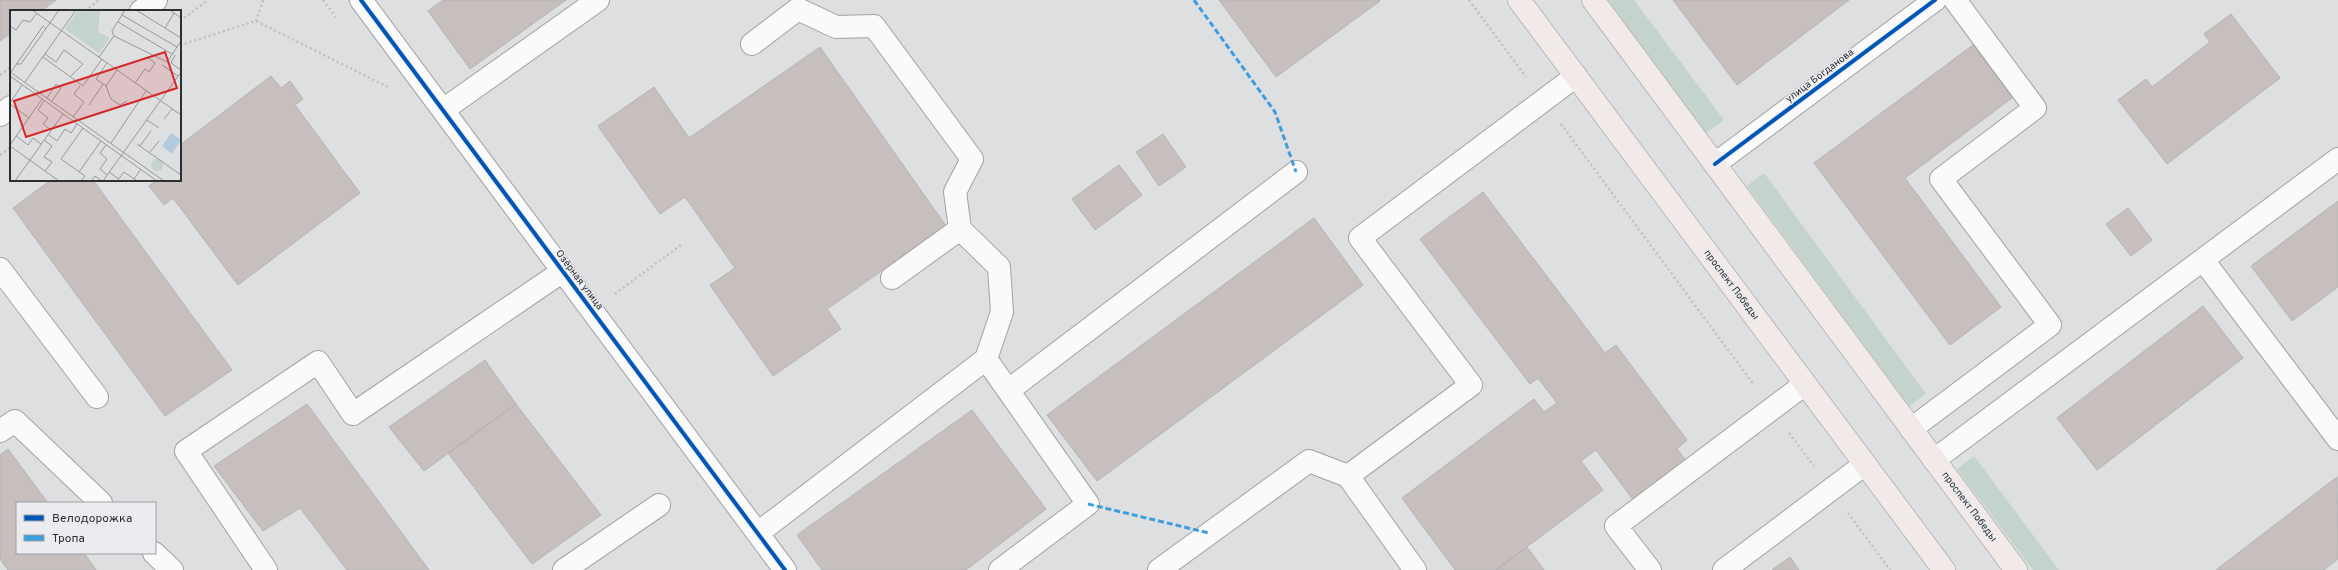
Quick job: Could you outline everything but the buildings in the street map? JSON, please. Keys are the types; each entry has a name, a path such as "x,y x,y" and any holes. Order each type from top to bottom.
{"main road":[{"name":"проспект Победы","path":"1519,0 1944,570"},
{"name":"проспект Победы","path":"1593,0 2016,570"}],"street":[{"path":"142,10 156,0"},
{"name":"Озёрная улица","path":"360,0 785,570"},
{"path":"442,110 598,0"},
{"name":"улица Богданова","path":"1715,164 1935,0"},
{"path":"1911,429 2050,325 1941,179 2035,108 1955,0"},
{"path":"752,44 795,5 836,27 874,26 972,159 955,192 960,229 999,267 1002,312 986,359 758,533"},
{"path":"1348,476 1471,385 1360,238 1576,76"},
{"path":"0,115 10,108"},
{"path":"1934,460 2338,159"},
{"path":"1009,390 1296,172"},
{"path":"892,278 960,229"},
{"path":"2203,260 2338,439"},
{"path":"0,269 97,397"},
{"path":"266,570 186,451 318,362 353,414 563,271"},
{"path":"986,359 1088,504 1000,570"},
{"path":"1650,570 1616,526 1805,384"},
{"path":"0,431 15,420 100,502"},
{"path":"1159,570 1309,461 1348,476 1415,570"},
{"path":"1724,570 1865,464"},
{"path":"564,570 659,505"},
{"path":"155,554 172,570"}],"path":[{"path":"86,10 99,0"},
{"path":"181,20 208,0"},
{"path":"256,21 263,0"},
{"path":"323,0 341,24"},
{"path":"1469,0 1890,570"},
{"path":"181,45 256,21 391,89 387,83"},
{"path":"0,75 10,68"},
{"path":"0,155 10,148"},
{"path":"612,297 682,244"}],"shaded area":[{"path":"1606,0 1634,0 1724,120 1706,133"},
{"path":"1764,173 1926,394 1909,406 1747,186"},
{"path":"1974,456 2059,570 2033,570 1957,469"}],"marked path":[{"path":"1194,0 1275,112 1296,172"},
{"path":"1088,504 1209,533"}],"cycle path":[{"path":"361,0 785,570"},
{"path":"1715,164 1935,0"}]}
